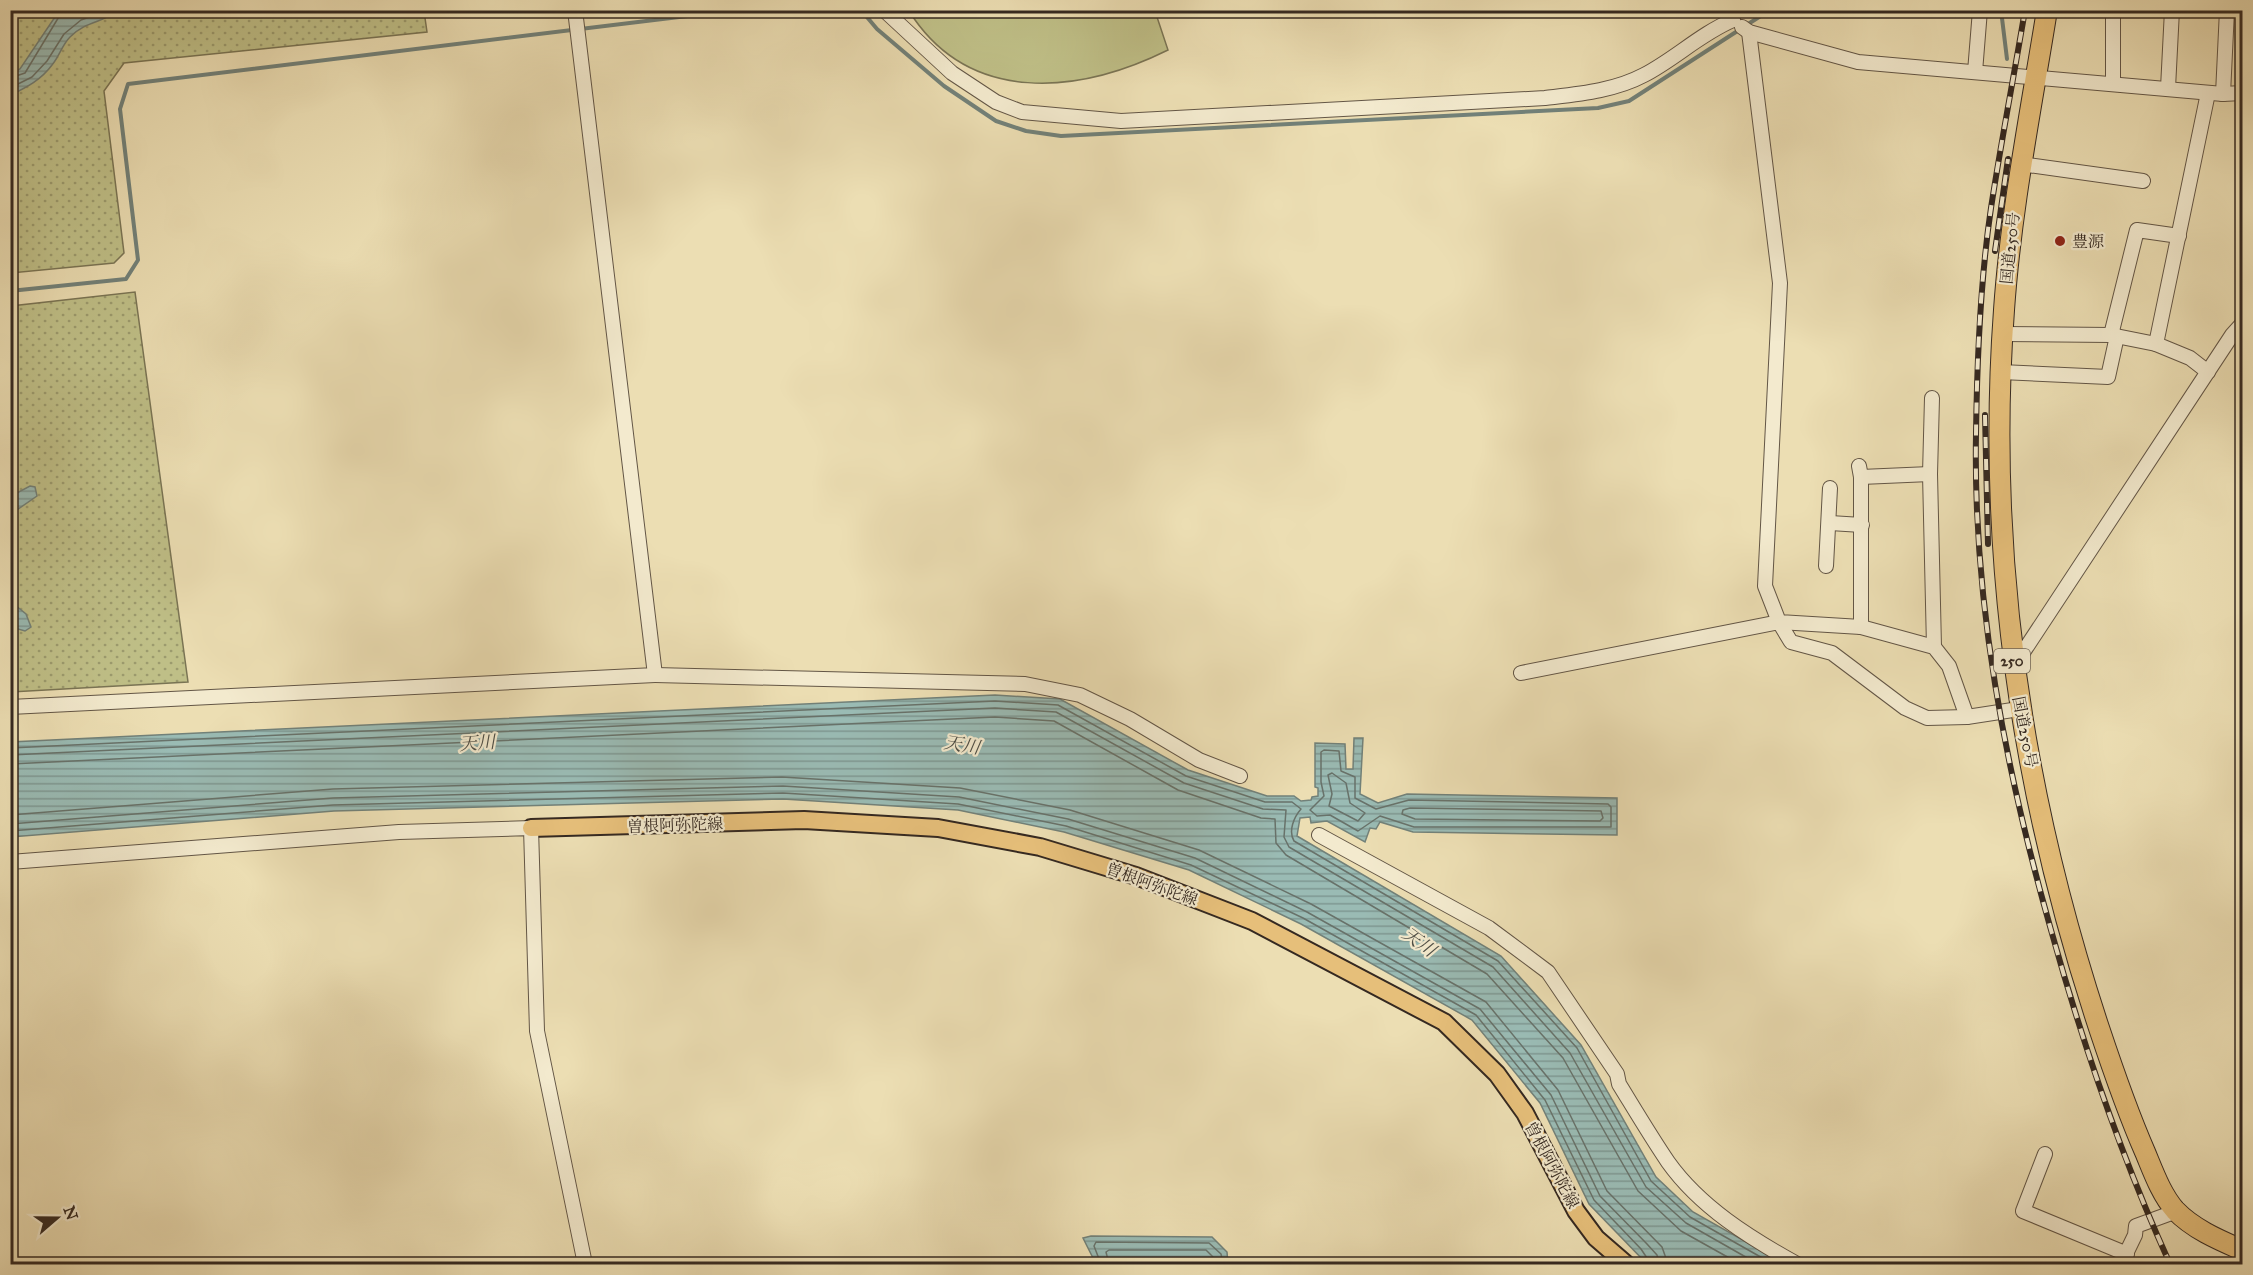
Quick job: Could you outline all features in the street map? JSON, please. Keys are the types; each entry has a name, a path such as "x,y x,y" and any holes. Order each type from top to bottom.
{"highway":[{"name":"国道250号","path":"2047,10 2021,164 2001,372 1999,490 2003,581 2019,709 2050,850 2094,1011 2126,1107 2161,1188 2176,1211 2209,1236 2242,1250"}],"main road":[{"name":"曽根阿弥陀線","path":"531,828 804,820 938,828 1040,847 1136,876 1242,917 1444,1022 1497,1074 1525,1113 1576,1211 1596,1238 1626,1264"}],"street":[{"path":"575,10 655,675"},
{"path":"884,10 952,73 996,102 1022,112 1121,121 1533,98 1597,91 1642,76 1682,52 1709,30 1733,15 1749,32 1858,62 2208,93 2242,93"},
{"path":"1975,72 1980,10"},
{"path":"2113,10 2114,83"},
{"path":"2168,88 2172,10"},
{"path":"2223,94 2227,10"},
{"path":"1749,32 1780,282 1765,586 1779,622 1791,642 1832,653 1905,708 1927,718 1967,717 2019,709"},
{"path":"2156,344 2208,93"},
{"path":"2021,164 2143,181"},
{"path":"2001,372 2108,377 2114,336 2137,230 2178,236"},
{"path":"2013,668 2242,324"},
{"path":"2003,334 2114,336 2156,344 2190,358 2208,372"},
{"path":"1932,398 1930,474 1934,647"},
{"path":"1861,627 1860,472 1930,474"},
{"path":"1826,566 1830,488"},
{"path":"1830,523 1862,525"},
{"path":"1521,673 1779,622 1861,627 1934,647 1949,666 1967,717"},
{"path":"10,707 655,675 1025,684 1080,695 1130,719 1199,760 1240,776"},
{"path":"10,862 399,832 531,828 537,1031 585,1264"},
{"path":"1320,835 1489,928 1548,972 1617,1074 1619,1084 1669,1164 1702,1198 1745,1235 1797,1264"},
{"path":"2045,1154 2023,1211 2124,1259 2136,1226 2176,1211"}],"green space":[{"path":"11,11 424,11 427,32 124,63 104,91 124,253 114,263 11,273"},
{"path":"909,11 1155,11 1168,50 1134,65 1098,76 1063,82 1028,83 994,77 962,63 934,42"},
{"path":"135,292 188,682 11,692 11,306"}],"water":[{"path":"59,11 119,11 75,32 43,75 11,95 11,73 20,69"},
{"path":"30,486 35,487 37,496 11,514 11,496"},
{"path":"10,601 26,614 31,627 25,631 11,627"},
{"name":"天川","path":"995,695 1060,699 1188,770 1267,796 1294,796 1301,801 1311,800 1312,797 1318,796 1318,788 1315,787 1315,743 1345,744 1346,769 1353,769 1354,738 1363,738 1360,794 1378,803 1407,794 1617,798 1617,835 1413,832 1380,822 1376,829 1370,828 1365,842 1327,821 1311,823 1310,817 1300,818 1297,836 1501,956 1581,1045 1656,1177 1693,1212 1785,1264 1647,1264 1589,1204 1540,1103 1472,1020 1301,924 1189,870 1064,832 958,810 783,799 334,811 11,837 10,742"},
{"path":"1091,1236 1212,1237 1227,1252 1228,1264 1096,1264 1083,1238"}],"waterway":[{"path":"10,291 126,279 138,260 120,109 128,84 737,10"},
{"path":"861,10 877,29 944,86 996,121 1026,131 1061,136 1598,108 1629,101 1739,30"},
{"path":"1745,26 1770,10"},
{"path":"2001,10 2007,59"}],"railway":[{"path":"2025,10 1991,208 1980,321 1976,406 1976,497 1986,622 1995,685 2019,808 2063,973 2119,1141 2170,1264"},
{"path":"1995,251 2008,159"},
{"path":"1985,415 1988,544"}],"place":[{"name":"豊源","path":"2060,241"}]}
